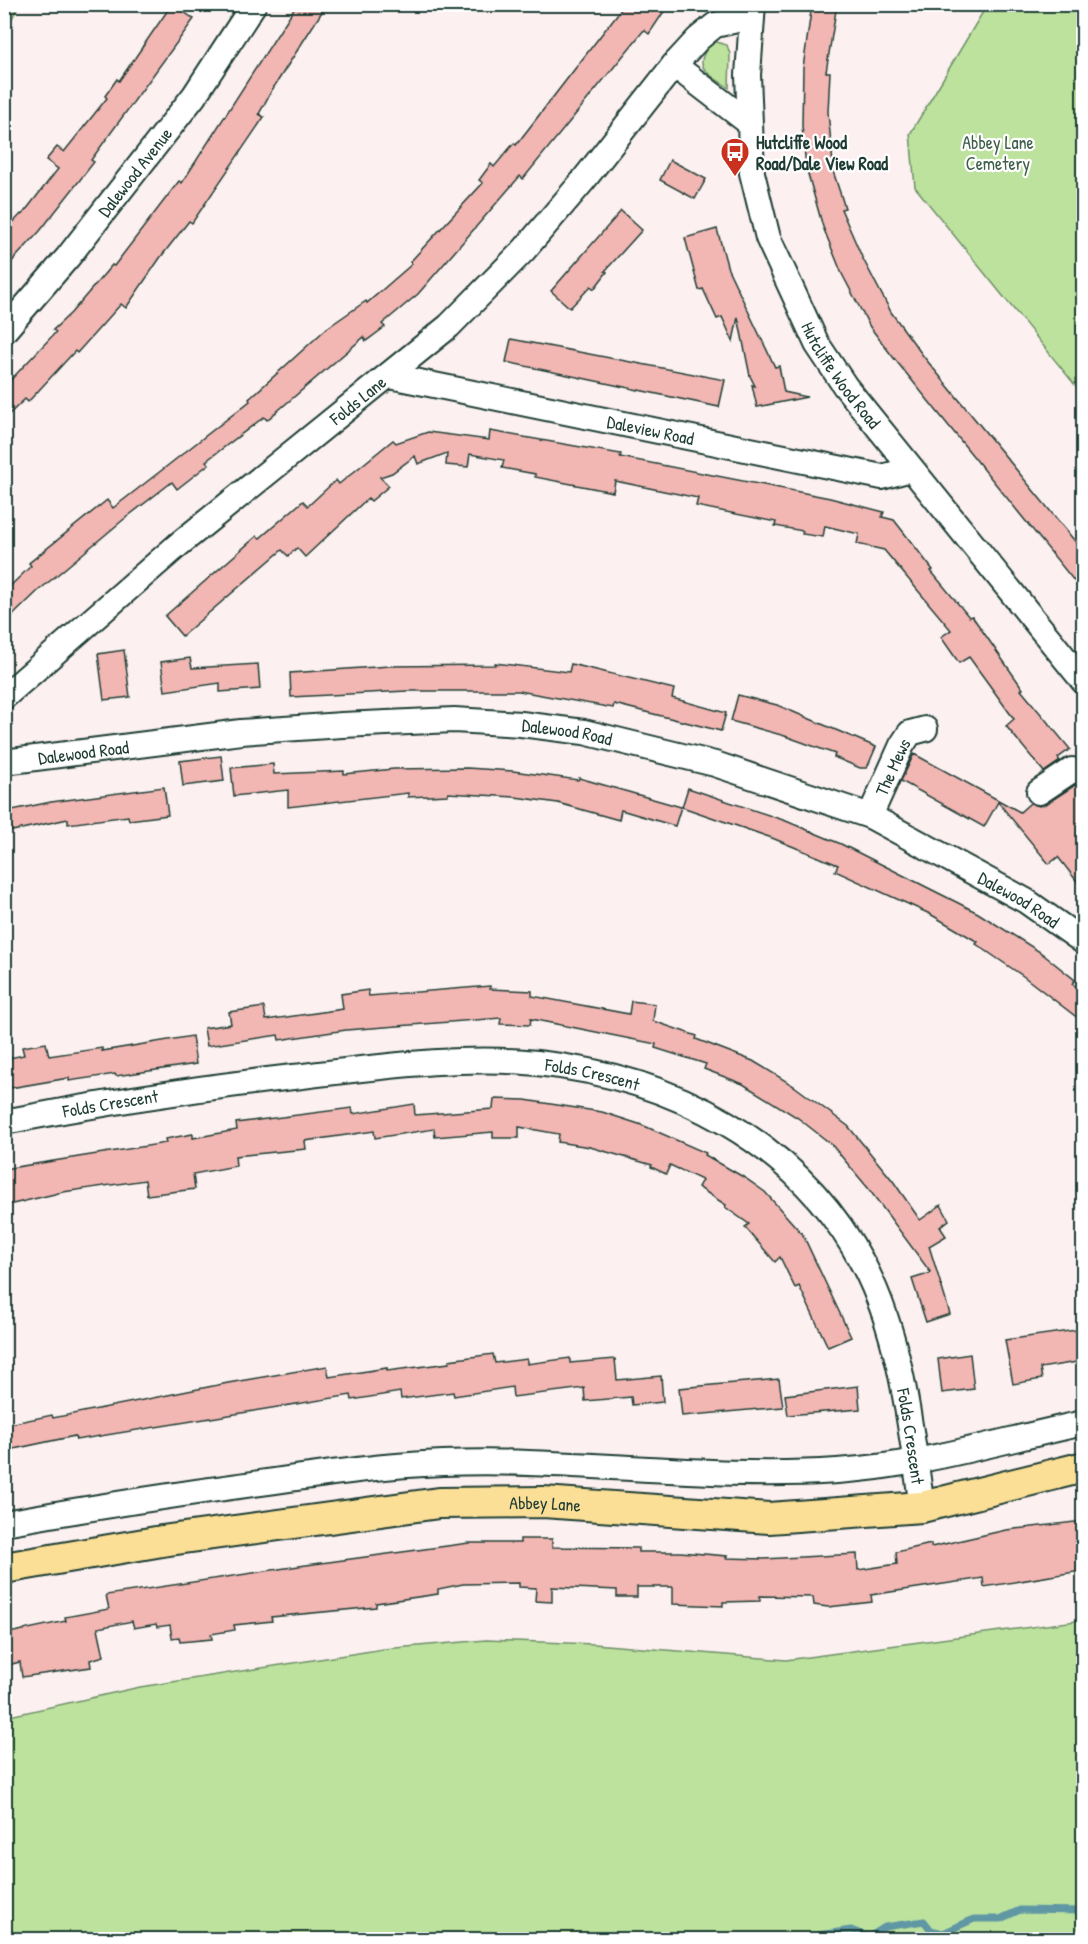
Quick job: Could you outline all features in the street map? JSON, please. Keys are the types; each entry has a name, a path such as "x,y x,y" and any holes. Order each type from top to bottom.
{"main road":[{"name":"Abbey Lane","path":"4,1568 162,1540 439,1503 543,1502 769,1518 922,1507 1083,1467"}],"street":[{"name":"Dalewood Avenue","path":"4,331 69,257 194,96 254,4"},
{"name":"Folds Lane","path":"4,697 178,544 390,376 449,326 524,250 582,182 674,65 715,25 752,11"},
{"name":"Hutcliffe Wood Road","path":"752,11 748,122 752,173 768,238 822,352 844,386 1083,682"},
{"path":"674,65 748,122"},
{"name":"Daleview Road","path":"390,376 882,477 911,469"},
{"name":"Dalewood Road","path":"4,762 241,732 454,720 520,724 584,732 715,764 870,816 1026,901 1083,942"},
{"name":"The Mews","path":"870,816 902,745 910,733 925,729"},
{"path":"1039,792 1072,770 1083,772"},
{"name":"Folds Crescent","path":"4,1122 238,1083 358,1070 474,1062 535,1063 593,1071 653,1088 704,1110 757,1142 798,1174 833,1215 863,1264 886,1317 915,1460 922,1507"},
{"path":"4,1523 123,1501 379,1467 445,1463 778,1473 839,1471 915,1460 1083,1422"}],"green space":[{"path":"4,5 19,5 5,32"},
{"name":"Abbey Lane Cemetery","path":"987,5 1083,5 1083,395 915,187 910,134"},
{"path":"713,41 727,45 730,54 729,88 708,73 702,63 706,50"},
{"path":"1083,1620 1083,1939 5,1939 5,1717 140,1687 384,1649 486,1640 594,1644 786,1660"}],"building":[{"path":"172,4 194,19 91,160 94,162 40,231 4,270 4,232 22,215 58,169 46,160 57,147 64,152 107,98 105,96 117,79 119,81"},
{"path":"297,4 327,4 272,90 259,114 264,117 192,223 189,221 160,258 126,308 121,304 77,353 75,351 28,402 25,399 4,419 4,387 56,332 53,330 71,313 112,265 114,266 179,181 182,183"},
{"path":"625,4 669,4 649,34 644,30 523,179 520,176 418,294 382,324 385,327 366,341 364,337 267,420 264,417 206,461 209,464 177,489 172,482 123,520 38,591 4,624 4,592 31,566 29,563 107,500 113,508 162,470 250,401 249,399 327,328 366,301 367,303 412,264 410,262 483,183 479,180 491,164 494,167 514,143 516,145"},
{"path":"812,4 837,4 826,72 830,72 828,112 834,174 845,208 841,209 862,257 891,312 924,357 1083,551 1083,592 870,327 842,274 823,227 806,167 802,126 803,68"},
{"path":"670,160 706,179 695,199 660,180"},
{"path":"621,211 642,230 605,271 607,272 594,289 591,286 570,308 551,291"},
{"path":"717,229 728,269 775,367 779,366 784,392 807,397 757,407 752,385 755,386 750,376 738,317 733,341 722,317 717,319 703,289 699,290 685,238"},
{"path":"511,339 725,380 719,407 506,362"},
{"path":"490,431 621,454 620,457 830,498 884,512 882,517 894,520 933,570 931,571 969,617 972,616 1023,689 1021,690 1070,749 1058,758 1060,761 1044,772 1006,726 1014,719 969,657 959,663 941,637 951,630 884,550 857,544 859,534 825,526 823,537 802,534 803,531 775,526 776,522 696,506 698,498 615,481 613,492 535,477 535,474 502,468 504,460 470,454 468,467 446,465 447,453 418,464 415,456 392,473 380,477 389,486 371,501 368,498 305,557 297,548 288,556 282,550 182,636 165,616 257,536 260,538 303,501 308,506 336,480 339,484 393,440 396,443 428,432 489,440"},
{"path":"124,650 130,697 104,700 98,654"},
{"path":"190,658 192,668 258,664 260,689 220,692 220,683 165,691 161,662"},
{"path":"495,663 569,672 571,664 674,689 672,698 726,713 721,731 614,704 613,708 519,691 407,691 291,697 290,673 390,666 495,665"},
{"path":"738,695 777,705 876,747 867,768 860,768 834,757 835,754 785,736 731,721"},
{"path":"914,754 1020,812 1030,803 1039,806 1046,804 1075,785 1081,786 1083,790 1083,889 1058,857 1049,864 998,802 984,827 901,781"},
{"path":"221,756 224,781 183,786 180,761"},
{"path":"273,764 274,774 344,771 344,774 394,769 467,768 513,771 578,780 579,778 681,807 675,826 621,810 619,820 558,803 515,797 448,793 448,795 408,797 408,793 288,807 288,790 234,796 231,768"},
{"path":"164,787 168,815 129,820 128,816 68,824 68,819 12,831 7,811 51,802"},
{"path":"688,788 786,821 841,844 978,913 1040,952 1075,980 1072,984 1083,991 1083,1022 1023,976 976,944 978,942 930,914 835,871 838,865 772,838 682,807"},
{"path":"490,986 490,989 532,991 532,996 629,1014 631,1001 655,1004 653,1021 697,1036 696,1039 753,1061 794,1086 848,1126 893,1181 920,1220 941,1205 949,1220 940,1227 946,1236 929,1246 950,1314 926,1322 912,1279 931,1273 868,1188 831,1144 798,1118 743,1084 704,1069 706,1064 655,1048 656,1044 531,1019 530,1025 500,1024 501,1018 346,1030 279,1040 278,1035 207,1046 204,1028 231,1024 229,1012 264,1007 266,1020 343,1009 341,994 368,990 369,996"},
{"path":"192,1036 196,1064 116,1076 115,1074 69,1081 69,1078 4,1089 4,1059 24,1055 22,1047 46,1043 49,1056 102,1048 102,1051"},
{"path":"494,1099 525,1100 602,1112 642,1125 706,1153 705,1155 745,1178 765,1192 803,1235 851,1337 828,1347 799,1286 795,1288 780,1257 775,1262 745,1227 749,1224 725,1207 726,1205 698,1187 702,1180 670,1165 666,1174 651,1167 652,1165 590,1147 558,1142 559,1134 519,1127 519,1138 493,1138 493,1132 435,1137 434,1129 375,1138 374,1131 305,1141 306,1149 235,1156 236,1166 193,1174 195,1189 147,1195 145,1180 63,1192 4,1206 4,1169 166,1143 165,1139 193,1134 193,1138 237,1130 236,1123 352,1108 353,1114 414,1104 415,1115 493,1109"},
{"path":"1083,1329 1083,1361 1040,1368 1042,1379 1013,1384 1005,1340"},
{"path":"493,1354 495,1363 527,1359 527,1364 570,1358 570,1363 615,1359 617,1380 661,1376 663,1402 632,1405 631,1397 585,1401 584,1388 513,1397 512,1387 454,1396 453,1392 401,1399 400,1392 352,1400 351,1395 76,1440 75,1436 4,1451 4,1425 52,1415 53,1418 327,1366 329,1377 387,1368 387,1371 449,1363 449,1360"},
{"path":"970,1354 974,1389 942,1393 938,1359"},
{"path":"779,1379 783,1407 682,1416 679,1388"},
{"path":"858,1386 860,1409 788,1415 785,1395"},
{"path":"1083,1521 1083,1562 1079,1562 1081,1571 984,1587 983,1578 871,1595 872,1602 828,1607 814,1605 813,1597 760,1596 760,1601 723,1602 723,1606 673,1604 673,1587 637,1587 637,1597 617,1597 617,1590 552,1587 552,1602 535,1601 536,1588 519,1587 519,1583 463,1584 438,1589 438,1594 376,1603 376,1607 271,1617 272,1621 234,1625 235,1630 211,1634 212,1639 180,1642 179,1637 172,1638 170,1625 157,1627 156,1624 134,1628 132,1621 98,1628 104,1656 90,1660 91,1667 22,1677 20,1662 4,1666 4,1634 66,1621 65,1617 109,1609 106,1595 469,1543 520,1543 520,1539 552,1539 552,1547 638,1548 638,1552 680,1552 727,1556 726,1558 764,1559 857,1554 858,1570 897,1564 896,1552 931,1544 931,1547 1006,1530"}],"waterway":[{"path":"786,1940 851,1930 869,1937 885,1927 924,1921 931,1930 943,1933 974,1919 1000,1919 1020,1910 1084,1911"}],"place":[{"name":"Hutcliffe Wood Road/Dale View Road","path":"735,178"}]}
